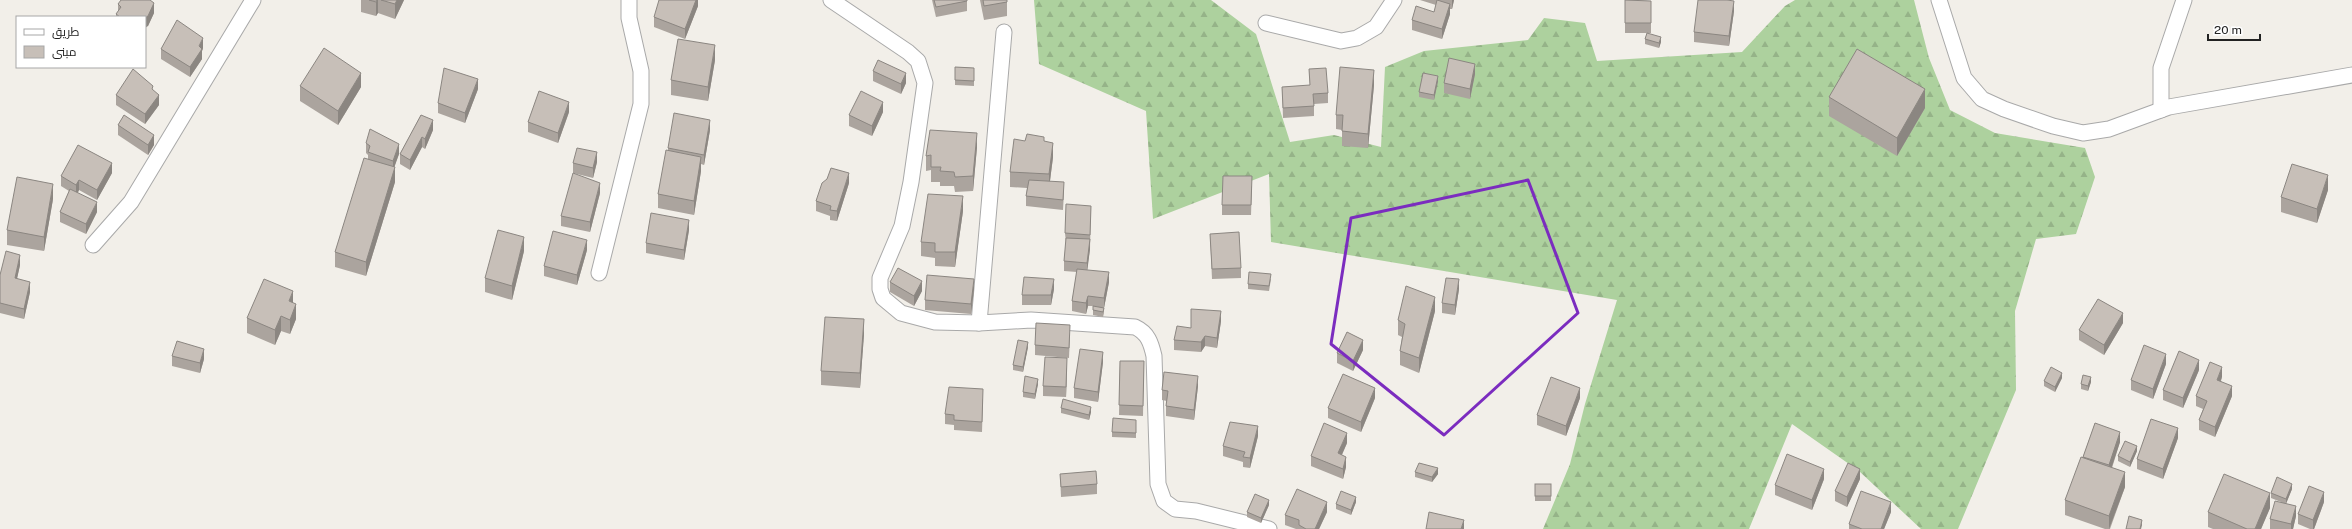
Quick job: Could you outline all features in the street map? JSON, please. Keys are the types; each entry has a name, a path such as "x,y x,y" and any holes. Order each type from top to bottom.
{"street":[{"path":"94,245 131,202 253,0"},
{"path":"599,273 641,104 642,71 629,18 629,0"},
{"path":"831,0 908,52 918,61 925,83 911,182 902,226 880,278 880,289 883,298 901,313 935,322 979,324 1031,320 1135,327 1143,331 1152,346 1154,356 1158,484 1164,502 1175,508 1196,511 1269,529"},
{"path":"1266,23 1341,41 1357,38 1376,27 1394,0"},
{"path":"1939,0 1964,78 1982,99 2004,109 2053,126 2083,133 2109,128 2161,110 2352,75"},
{"path":"2161,110 2161,68 2184,0"},
{"path":"979,324 1004,32"}],"highlighted area":[{"path":"1528,180 1578,313 1444,435 1331,344 1351,218"}],"green space":[{"path":"1034,0 1211,0 1256,34 1290,142 1334,135 1381,147 1385,67 1424,51 1528,40 1544,18 1585,23 1597,61 1742,52 1785,6 1795,0 1914,0 1929,58 1950,110 1995,133 2085,148 2095,177 2076,234 2036,239 2015,311 2016,390 1958,529 1921,529 1859,471 1792,424 1749,529 1543,529 1570,464 1585,404 1617,300 1271,242 1269,174 1153,219 1146,111 1039,64"}],"building":[{"path":"121,0 150,0 154,3 146,17 146,16 119,16 116,14 121,7 118,4"},
{"path":"381,0 397,0 395,4"},
{"path":"659,0 696,0 685,29 654,17"},
{"path":"934,0 967,0 967,1 936,7"},
{"path":"983,0 1007,0 1007,2 984,6"},
{"path":"1437,0 1450,4 1442,29 1412,20 1416,6 1434,12"},
{"path":"1625,0 1651,1 1651,23 1625,23"},
{"path":"1698,0 1734,1 1729,36 1694,32"},
{"path":"177,20 203,38 199,46 202,49 190,67 161,49"},
{"path":"1647,33 1661,37 1659,43 1645,39"},
{"path":"678,39 715,45 708,87 671,80"},
{"path":"324,48 361,73 338,111 300,86"},
{"path":"1857,49 1925,89 1897,138 1829,97"},
{"path":"1449,58 1475,64 1470,89 1444,83"},
{"path":"878,60 906,73 901,84 873,71"},
{"path":"955,67 974,68 974,81 955,80"},
{"path":"1340,67 1374,70 1368,134 1342,131 1343,115 1336,115"},
{"path":"444,68 478,79 465,113 438,103"},
{"path":"1326,68 1328,93 1313,94 1314,106 1283,108 1282,87 1310,85 1309,69"},
{"path":"133,69 153,86 152,89 159,95 145,114 116,95"},
{"path":"1423,73 1438,76 1434,95 1419,92"},
{"path":"539,91 569,102 558,133 528,122"},
{"path":"861,91 883,102 872,126 849,115"},
{"path":"674,113 710,120 704,155 668,148"},
{"path":"124,115 154,135 148,145 118,125"},
{"path":"421,115 433,120 425,139 422,137 410,160 400,154"},
{"path":"370,129 399,144 393,161 368,152 370,146 366,143"},
{"path":"930,130 977,133 973,176 955,177 954,172 940,171 941,167 931,167 931,155 926,156"},
{"path":"1027,134 1044,137 1044,141 1053,143 1049,174 1010,172 1014,139 1025,141"},
{"path":"78,145 112,163 97,190 79,180 76,185 61,176"},
{"path":"577,148 597,152 593,168 573,163"},
{"path":"666,150 701,157 694,201 658,194"},
{"path":"364,158 395,167 366,262 335,252"},
{"path":"2292,164 2328,175 2317,209 2281,197"},
{"path":"831,168 849,173 837,211 830,210 831,206 816,201 822,183 827,179"},
{"path":"573,173 600,183 590,222 561,216"},
{"path":"1223,176 1252,176 1251,205 1222,205"},
{"path":"17,177 53,184 44,237 7,230"},
{"path":"1029,180 1064,182 1063,200 1026,196"},
{"path":"70,189 97,202 86,224 60,212"},
{"path":"928,194 963,196 955,252 935,252 935,243 921,242"},
{"path":"1066,204 1091,206 1090,235 1065,233"},
{"path":"651,213 689,220 684,250 646,243"},
{"path":"498,230 524,237 512,286 485,278"},
{"path":"553,231 587,240 577,275 544,266"},
{"path":"1239,232 1241,268 1212,269 1210,234"},
{"path":"1066,238 1090,239 1087,263 1064,261"},
{"path":"6,251 20,255 15,278 30,282 24,309 0,303 0,275"},
{"path":"898,268 922,281 914,296 890,282"},
{"path":"1077,269 1109,272 1104,298 1088,296 1086,303 1072,301"},
{"path":"1249,272 1271,274 1269,286 1248,284"},
{"path":"927,275 974,279 971,304 925,300"},
{"path":"1024,277 1054,279 1051,295 1022,295"},
{"path":"1446,278 1459,279 1455,305 1442,303"},
{"path":"264,279 293,291 289,301 296,304 290,320 281,316 275,330 247,318"},
{"path":"1406,286 1435,297 1419,358 1400,351 1405,324 1398,320"},
{"path":"2098,299 2123,313 2104,345 2079,330"},
{"path":"1093,306 1104,308 1103,312 1093,310"},
{"path":"1191,309 1221,311 1217,338 1205,336 1201,342 1174,340 1177,326 1191,328"},
{"path":"825,317 864,319 860,373 821,371"},
{"path":"1036,323 1070,325 1069,348 1035,345"},
{"path":"1347,332 1363,340 1353,361 1337,353"},
{"path":"1018,340 1028,342 1023,367 1013,365"},
{"path":"177,341 204,349 200,363 172,356"},
{"path":"2144,345 2166,354 2153,389 2131,380"},
{"path":"1080,349 1103,352 1098,392 1074,388"},
{"path":"2179,351 2199,360 2183,398 2163,390"},
{"path":"1045,357 1067,358 1066,387 1043,386"},
{"path":"1120,361 1144,361 1143,406 1119,405"},
{"path":"2210,362 2222,367 2217,380 2232,386 2215,427 2199,420 2207,401 2196,396"},
{"path":"2051,367 2062,373 2055,387 2044,381"},
{"path":"1164,372 1198,376 1194,410 1166,406 1168,391 1162,390"},
{"path":"1343,374 1375,388 1361,422 1328,408"},
{"path":"2083,375 2091,377 2088,386 2081,384"},
{"path":"1025,376 1038,379 1035,394 1023,392"},
{"path":"1551,377 1580,388 1566,426 1537,415"},
{"path":"949,387 983,389 982,422 954,420 954,415 945,414"},
{"path":"1063,399 1091,407 1089,415 1061,408"},
{"path":"1113,418 1136,420 1136,433 1112,432"},
{"path":"2151,419 2178,428 2163,469 2137,459"},
{"path":"1230,422 1258,426 1250,458 1243,457 1245,452 1223,446"},
{"path":"1324,423 1347,433 1338,453 1346,457 1343,469 1311,456"},
{"path":"2095,423 2120,432 2109,465 2083,457"},
{"path":"2125,441 2137,446 2130,462 2118,456"},
{"path":"1787,454 1824,469 1812,500 1775,485"},
{"path":"2081,457 2125,472 2109,516 2065,500"},
{"path":"1419,463 1438,468 1432,477 1415,472"},
{"path":"1848,463 1860,469 1847,497 1835,491"},
{"path":"1096,471 1097,484 1061,487 1060,474"},
{"path":"2224,474 2270,493 2255,529 2247,529 2208,512"},
{"path":"2277,477 2292,484 2286,499 2271,493"},
{"path":"1535,484 1551,484 1551,496 1535,496"},
{"path":"2309,486 2324,492 2313,520 2298,514"},
{"path":"1297,489 1327,502 1315,529 1306,529 1299,525 1299,520 1285,515"},
{"path":"1341,491 1356,497 1351,510 1336,504"},
{"path":"1861,491 1891,502 1881,529 1862,529 1849,524"},
{"path":"1255,494 1269,500 1261,518 1247,512"},
{"path":"2275,501 2296,506 2291,524 2270,519"},
{"path":"1429,512 1464,520 1461,529 1426,529"},
{"path":"2129,516 2142,520 2140,529 2126,529"}]}
